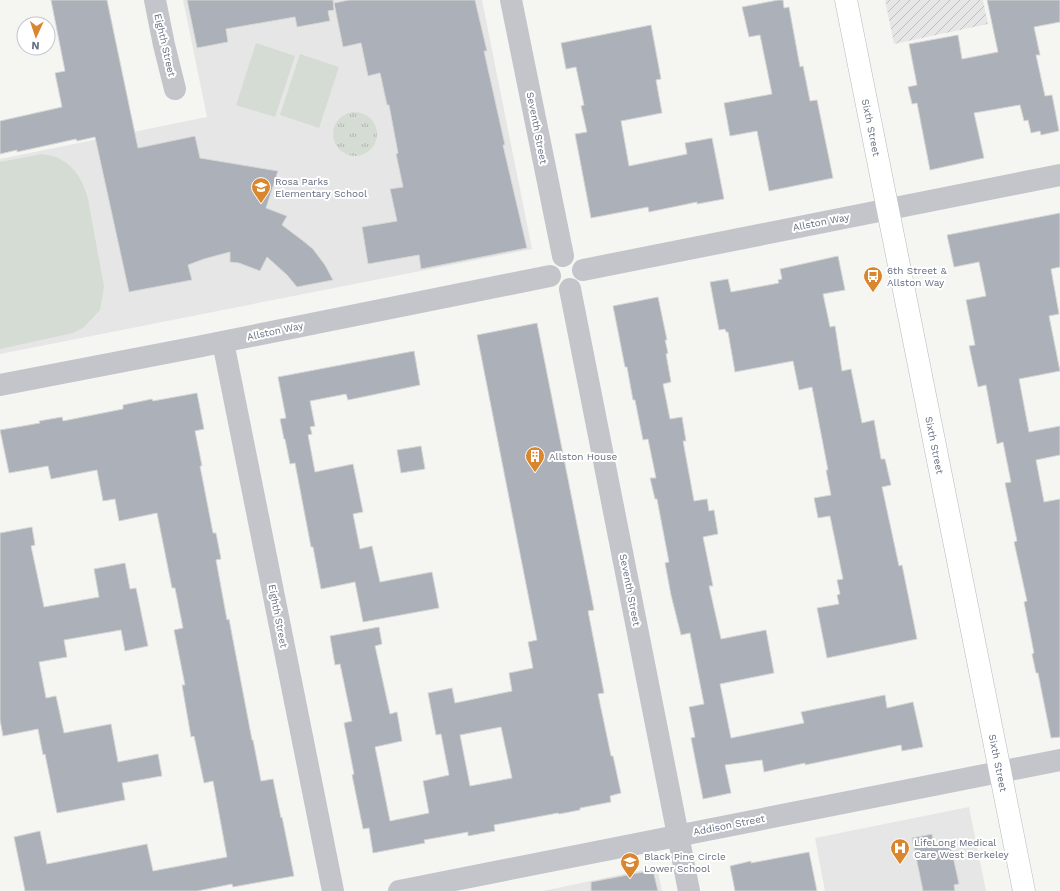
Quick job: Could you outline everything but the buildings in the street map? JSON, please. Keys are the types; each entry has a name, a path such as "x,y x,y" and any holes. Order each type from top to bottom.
{"street":[{"name":"Eighth Street","path":"155,0 175,89"},
{"name":"Seventh Street","path":"511,0 563,256"},
{"name":"Sixth Street","path":"846,0 1024,891"},
{"name":"Allston Way","path":"583,270 1060,174"},
{"path":"563,256 570,256 576,259 581,264 583,270 583,276 580,282 576,287 570,289 557,287 550,276 552,264 563,256"},
{"name":"Allston Way","path":"0,385 550,276"},
{"name":"Seventh Street","path":"570,289 689,891"},
{"name":"Eighth Street","path":"223,342 333,891"},
{"name":"Addison Street","path":"399,891 1060,760"}],"shaded area":[{"name":"Rosa Parks Elementary School","path":"183,0 482,0 532,249 0,354 0,159 207,117"},
{"path":"885,0 983,0 988,24 894,44"},
{"name":"LifeLong Medical Care West Berkeley","path":"969,807 986,891 825,891 815,838"},
{"name":"Black Pine Circle Lower School","path":"657,867 662,891 543,891"}],"green space":[{"path":"256,43 295,56 275,117 236,105"},
{"path":"300,54 339,67 319,128 280,115"},
{"path":"355,112 367,116 373,122 377,134 373,146 367,152 355,156 343,152 337,146 333,134 337,122 343,116"},
{"path":"42,154 56,157 66,162 75,171 84,187 88,199 104,287 100,310 84,327 73,333 0,349 0,162"}],"place":[{"name":"Rosa Parks Elementary School","path":"261,204"},
{"name":"6th Street & Allston Way","path":"873,293"},
{"name":"Allston House","path":"535,473"},
{"name":"LifeLong Medical Care West Berkeley","path":"900,865"},
{"name":"Black Pine Circle Lower School","path":"630,879"}]}
